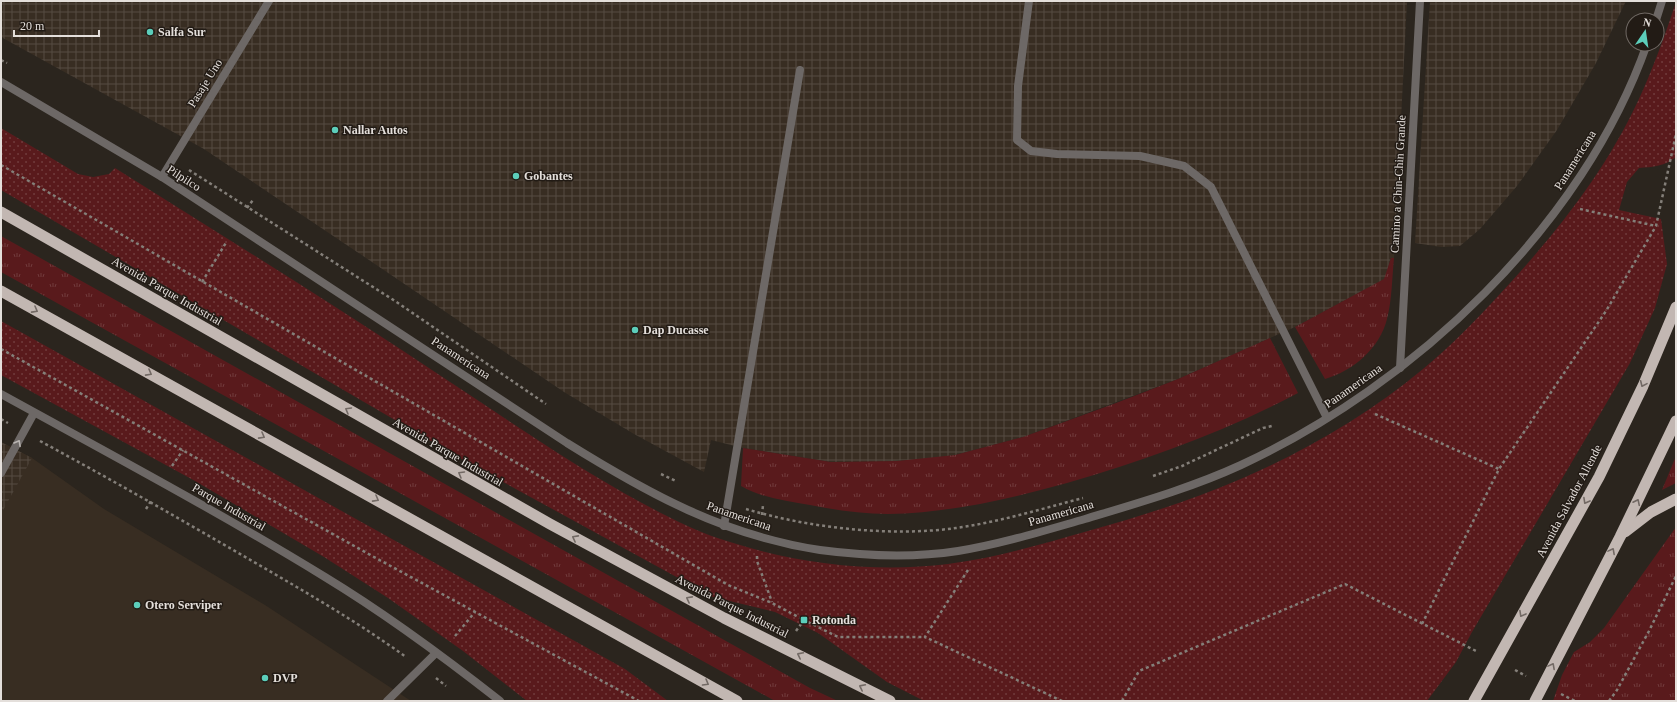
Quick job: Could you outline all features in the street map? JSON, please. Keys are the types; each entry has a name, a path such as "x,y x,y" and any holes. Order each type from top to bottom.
{"highway":[{"name":"Avenida Parque Industrial","path":"1,212 550,524 724,618 890,701"},
{"path":"1,291 737,701"},
{"name":"Avenida Salvador Allende","path":"1474,701 1599,477 1643,386 1676,308"},
{"path":"1535,701 1620,537 1676,421"},
{"path":"1620,537 1651,512 1676,499"}],"street":[{"name":"Pasaje Uno","path":"162,177 269,1"},
{"path":"1029,1 1018,86 1017,140 1031,151 1057,154 1140,156 1184,166 1211,187 1327,418"},
{"name":"Camino a Chin-Chin Grande","path":"1400,368 1420,1"},
{"path":"1659,12 1662,1"},
{"name":"Panamericana","path":"349,300 608,468 664,500 724,526 790,544 845,553 902,555 963,550 1059,527 1182,488 1240,465 1348,406 1400,368 1458,320 1476,302 1513,263 1564,198 1609,128 1634,78 1644,52"},
{"path":"724,526 729,504 800,70"},
{"name":"Pilpilco","path":"1,82 162,177 349,300"},
{"name":"Parque Industrial","path":"1,394 161,482 325,577 382,614 500,701"},
{"path":"1,472 34,413"},
{"path":"387,701 436,654"}],"path":[{"path":"1,60 8,64"},
{"path":"1122,701 1138,671 1345,584 1422,624 1499,469 1606,311 1656,226 1676,134"},
{"path":"172,159 395,301 547,405"},
{"path":"1,165 728,585 772,603 838,637 925,636 1062,701"},
{"path":"1580,209 1656,226"},
{"path":"1,349 374,557 639,701"},
{"path":"1375,414 1499,469"},
{"path":"1,419 150,502 302,590 364,628 450,688"},
{"path":"1149,478 1189,463 1263,428 1277,426"},
{"path":"656,471 683,484"},
{"path":"729,504 762,514 823,525 889,530 928,530 956,528 994,521 1088,496"},
{"path":"925,636 968,570"},
{"path":"1609,701 1617,690 1646,638 1676,576"},
{"path":"455,636 475,612"},
{"path":"784,647 804,620"}],"shaded area":[{"path":"1,1 1407,1 1394,258 1391,258 1385,279 1295,327 1178,379 1023,437 955,455 925,459 865,463 831,462 743,448 711,440 704,472 634,434 564,392 204,149 1,37"},
{"path":"1430,1 1626,1 1596,63 1557,130 1517,186 1480,229 1460,246 1441,247 1415,243"},
{"path":"1,442 32,458 104,509 265,605 411,701 1,701"},
{"path":"1,442 32,458 1,514"}],"green space":[{"path":"1676,2 1676,157 1663,164 1639,168 1627,182 1619,210 1661,219 1667,264 1655,308 1630,363 1472,632 1456,662 1427,701 924,701 887,682 818,633 775,612 713,597 472,465 1,190 1,128 78,174 93,177 109,174 115,168 365,326 567,459 642,503 685,525 718,538 756,550 810,561 865,567 921,567 966,561 1019,550 1108,525 1186,500 1224,486 1290,456 1337,430 1381,401 1423,369 1462,334 1519,273 1576,204 1610,154 1638,101 1658,52 1665,52 1665,33"},
{"path":"1,236 810,688 838,701 775,701 1,272"},
{"path":"1391,258 1394,258 1392,289 1387,319 1383,330 1372,349 1364,357 1346,370 1325,379 1295,327 1384,279"},
{"path":"1,321 625,669 668,701 527,701 463,651 388,598 324,557 195,481 1,375"},
{"path":"1270,338 1298,393 1214,433 1156,455 1067,483 956,508 888,514 830,509 766,496 741,486 743,448 831,462 897,461 955,455 1023,437 1116,403 1178,379"},
{"path":"1676,456 1676,483 1662,490"},
{"path":"1676,527 1676,701 1553,701 1562,675 1574,652 1590,642 1604,628"}],"place":[{"name":"Salfa Sur","path":"150,32"},
{"name":"Nallar Autos","path":"335,130"},
{"name":"Gobantes","path":"516,176"},
{"name":"Dap Ducasse","path":"635,330"},
{"name":"Otero Serviper","path":"137,605"},
{"name":"Rotonda","path":"804,620"},
{"name":"DVP","path":"265,678"}]}
